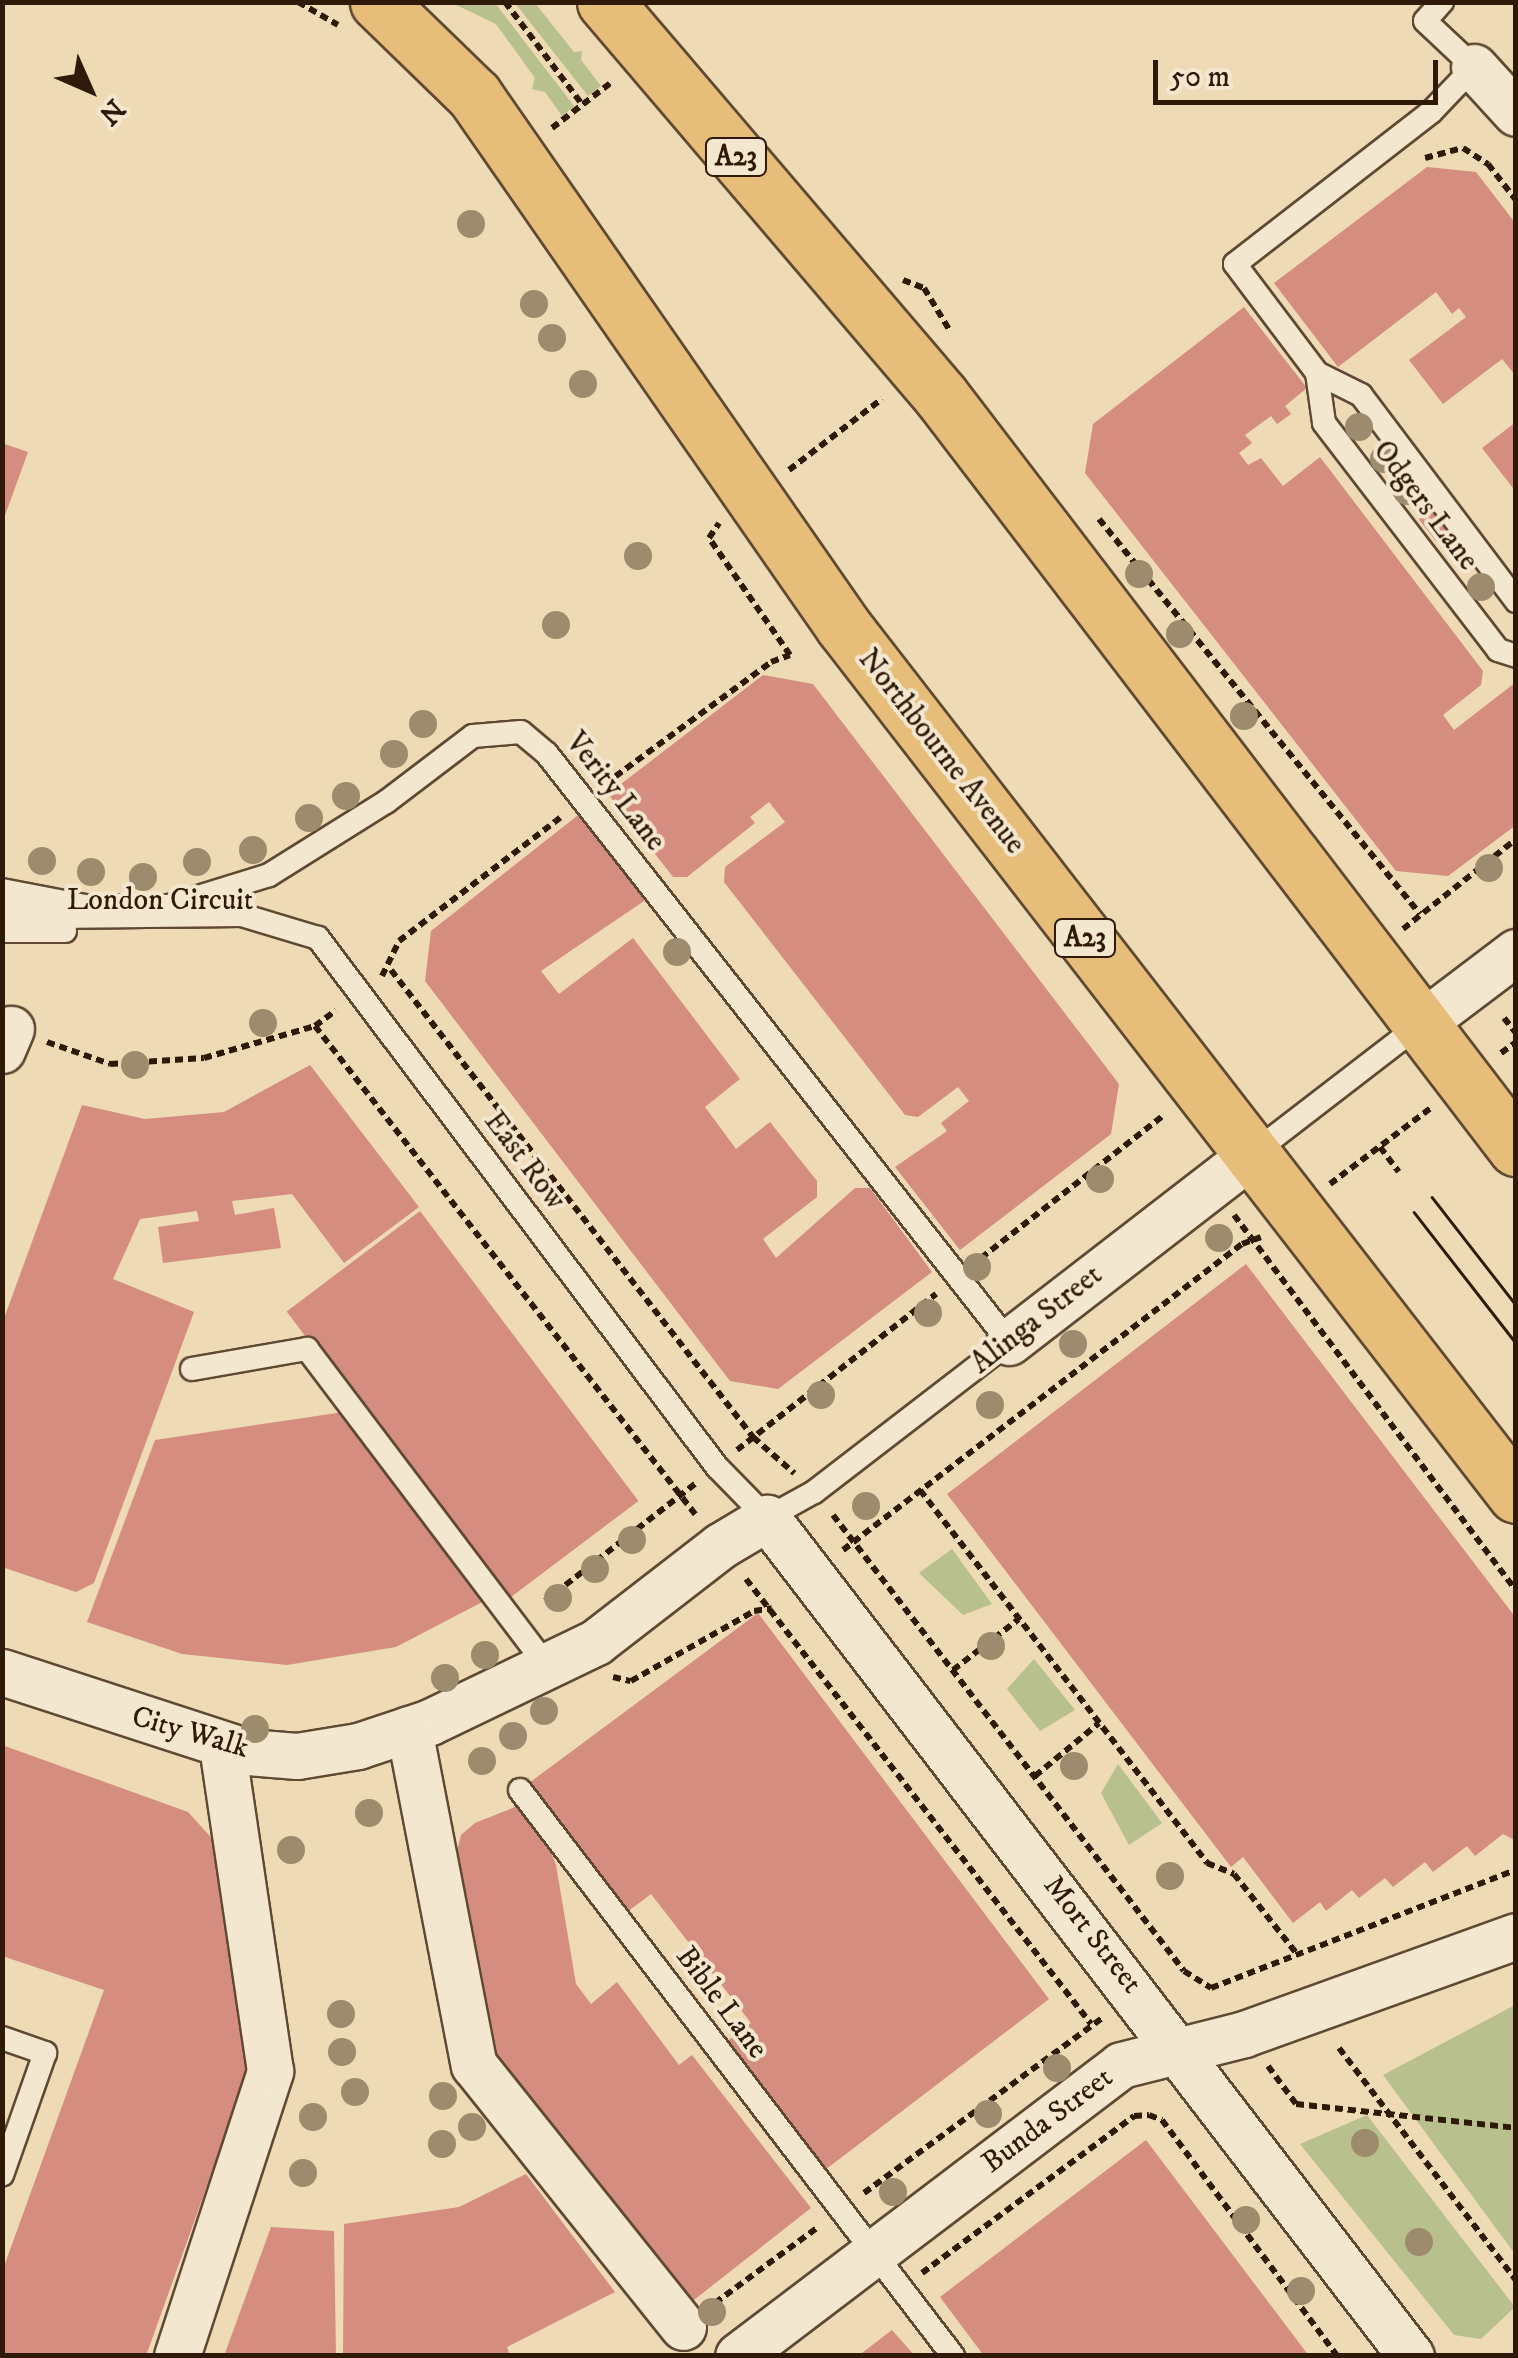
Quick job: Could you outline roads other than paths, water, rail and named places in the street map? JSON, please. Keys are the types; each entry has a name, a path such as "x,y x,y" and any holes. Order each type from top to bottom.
{"highway":[{"name":"A23","path":"605,2 918,371 1516,1148"},
{"name":"Northbourne Avenue","path":"388,7 485,110 843,626 1516,1495"}],"street":[{"path":"1474,67 1516,114"},
{"name":"Alinga Street","path":"1422,1022 1516,952"},
{"name":"Alinga Street","path":"1009,1342 1252,1154"},
{"name":"Alinga Street","path":"544,1662 596,1642 720,1546 767,1518"},
{"name":"Mort Street","path":"767,1518 1183,2053 1411,2356"},
{"name":"City Walk","path":"2,1672 222,1746 298,1756 409,1729 544,1662"},
{"path":"409,1729 474,2065 683,2327"},
{"path":"177,2356 270,2071 222,1746"},
{"name":"Bunda Street","path":"738,2356 1121,2064 1183,2053 1516,1936"}],"lane":[{"path":"1442,2 1425,21 1474,67"},
{"name":"Odgers Lane","path":"1474,67 1431,112 1234,264 1318,373 1361,396 1516,601"},
{"name":"Odgers Lane","path":"1318,373 1324,423 1498,650 1516,656"},
{"name":"Verity Lane","path":"2,890 90,907 169,906 268,875 490,730 505,728 536,741 1009,1342"},
{"name":"London Circuit","path":"2,909 52,918 242,915 318,938"},
{"name":"London Circuit","path":"2,931 241,927 318,938"},
{"name":"East Row","path":"318,938 717,1467 767,1518"},
{"name":"Alinga Street","path":"1252,1154 1422,1022"},
{"name":"Alinga Street","path":"767,1518 814,1492 1009,1342"},
{"path":"192,1370 307,1349 544,1662"},
{"name":"Bible Lane","path":"520,1790 953,2356"},
{"path":"2,2038 45,2053 2,2175"}],"tram line":[{"path":"1432,1197 1516,1305"},
{"path":"1414,1212 1516,1343"}]}
